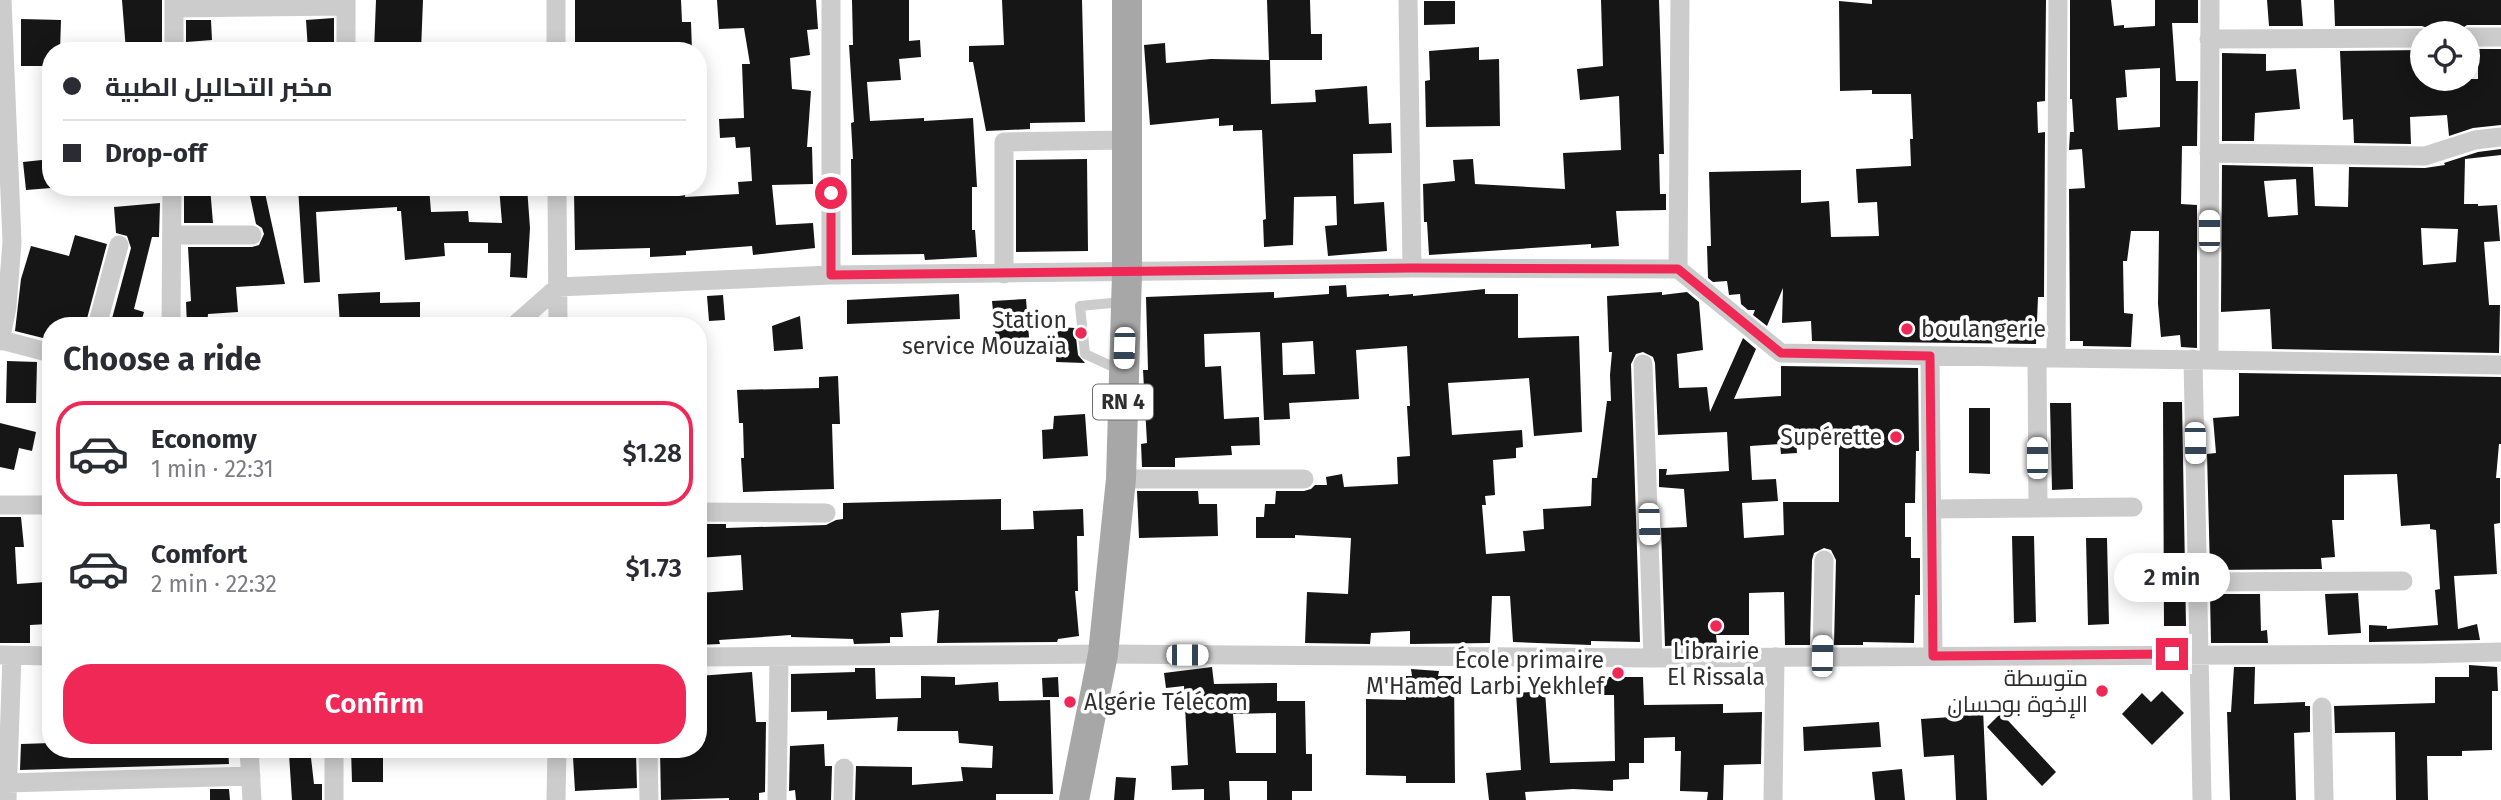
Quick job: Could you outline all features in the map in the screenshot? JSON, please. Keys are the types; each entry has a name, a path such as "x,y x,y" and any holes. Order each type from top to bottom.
{"main road":[{"name":"RN 4","path":"1074,800 1103,654 1121,479 1126,287 1127,0"}],"street":[{"path":"2,0 12,242 0,340 42,351"},
{"path":"556,0 556,42"},
{"path":"831,0 831,275"},
{"path":"1408,0 1412,268"},
{"path":"1678,269 1681,0"},
{"path":"2038,508 2058,0"},
{"path":"2203,800 2197,582 2201,359 2209,153 2210,0"},
{"path":"174,42 174,4 346,3 346,42"},
{"path":"2480,37 2501,37"},
{"path":"2210,39 2410,38"},
{"path":"2209,153 2426,156 2474,140 2501,137"},
{"path":"1004,274 1004,142 1126,140"},
{"path":"171,317 172,196"},
{"path":"557,196 558,317"},
{"path":"172,234 251,235"},
{"path":"99,317 119,245"},
{"path":"524,317 558,287 831,275 1004,274 1126,287 1412,268 1678,269 1781,353 2501,365"},
{"path":"1930,356 1933,656"},
{"path":"1643,364 1653,658"},
{"path":"1121,479 1304,479"},
{"path":"0,505 42,505"},
{"path":"1932,509 2133,507"},
{"path":"707,512 826,513"},
{"path":"1822,656 1824,560"},
{"path":"2197,582 2403,581"},
{"path":"707,657 1103,654 1653,658 2501,652"},
{"path":"42,656 6,656 7,792 251,776"},
{"path":"777,800 779,657"},
{"path":"1773,800 1775,657"},
{"path":"2322,707 2324,800"},
{"path":"250,758 252,800"},
{"path":"334,758 334,800"},
{"path":"556,800 557,758"},
{"path":"648,758 649,800"},
{"path":"843,800 844,768"}],"lane":[{"path":"1124,372 1085,354 1080,306 1126,287"}],"building":[{"path":"122,0 162,0 162,42 125,42"},
{"path":"376,0 423,0 421,42 374,42"},
{"path":"575,0 681,0 682,22 691,22 692,42 575,42"},
{"path":"717,0 816,0 818,29 807,30 810,55 790,58 792,89 811,91 807,147 812,147 813,184 772,185 776,225 813,223 815,248 753,255 752,246 686,251 686,255 650,257 650,248 575,250 574,196 685,197 739,194 738,182 752,181 750,147 736,148 735,137 720,138 719,119 744,118 742,64 750,64 744,28 719,29"},
{"path":"852,0 909,0 909,41 920,40 921,57 899,59 901,80 867,82 870,121 973,118 977,187 972,187 972,230 975,230 977,257 925,260 924,254 852,255 851,123 854,122 849,45 853,45"},
{"path":"1002,0 1082,0 1085,122 1030,123 1030,129 986,131 973,62 969,62 969,46 1004,45"},
{"path":"1267,0 1310,0 1311,34 1322,34 1322,60 1270,60 1271,104 1316,102 1315,90 1367,86 1369,124 1391,123 1392,153 1353,154 1354,204 1384,202 1387,251 1328,256 1325,226 1337,225 1336,196 1294,197 1293,245 1264,247 1263,220 1266,219 1262,130 1233,131 1233,125 1219,126 1219,118 1150,125 1144,45 1165,43 1166,63 1211,59 1269,60"},
{"path":"1601,0 1659,0 1664,154 1659,154 1660,194 1666,194 1666,210 1616,211 1619,246 1591,248 1591,244 1429,255 1427,222 1424,222 1423,184 1455,181 1453,160 1473,159 1475,184 1565,189 1563,153 1621,150 1619,96 1580,100 1577,69 1603,66"},
{"path":"1872,0 2046,0 2045,101 2037,102 2038,133 2045,132 2044,297 2038,297 2036,344 1812,341 1811,321 1782,323 1783,288 1767,326 1753,315 1755,310 1748,310 1741,304 1740,294 1729,295 1727,281 1713,282 1708,278 1707,246 1711,246 1709,172 1801,170 1801,203 1829,201 1831,237 1879,236 1877,202 1858,203 1856,169 1911,166 1910,139 1913,139 1911,94 1872,94 1872,90 1840,91 1839,1 1872,4"},
{"path":"2070,0 2111,0 2114,26 2124,25 2124,28 2155,26 2155,0 2198,0 2198,23 2172,23 2176,81 2198,81 2197,146 2182,146 2181,204 2197,205 2197,348 2181,347 2180,335 2161,337 2158,304 2159,231 2131,231 2127,261 2123,261 2124,313 2133,314 2131,347 2083,346 2083,341 2070,341 2069,189 2085,188 2082,149 2069,150 2070,132 2074,132 2070,99","holes":["2160,68 2160,127 2118,130 2116,98 2127,97 2125,70"]},
{"path":"2267,0 2301,0 2303,26 2269,26"},
{"path":"2334,0 2501,0 2501,25 2480,25 2480,21 2410,21 2410,26 2335,26"},
{"path":"1424,1 1455,1 1455,24 1424,25"},
{"path":"334,18 334,42 307,42 306,20"},
{"path":"21,19 61,20 60,42 42,42 42,66 21,66"},
{"path":"186,20 211,20 212,40 186,42"},
{"path":"1479,47 1479,60 1499,59 1500,126 1426,127 1425,81 1430,80 1429,51"},
{"path":"2480,49 2501,49 2501,125 2473,128 2449,136 2447,115 2410,117 2411,144 2354,143 2353,119 2343,120 2340,51 2410,50 2410,91 2480,91"},
{"path":"2222,53 2266,54 2266,71 2296,69 2300,109 2255,113 2254,141 2222,141"},
{"path":"2501,149 2501,155 2465,159 2464,204 2497,205 2500,241 2484,242 2489,305 2500,305 2499,353 2272,349 2270,309 2221,312 2222,165 2313,167 2315,206 2348,207 2349,167 2425,168 2445,165 2444,163 2478,152","holes":["2296,179 2298,215 2268,217 2264,181","2421,228 2458,229 2456,262 2423,265"]},
{"path":"1087,159 1088,251 1016,252 1016,160"},
{"path":"42,160 42,189 26,190 23,162"},
{"path":"184,196 211,196 213,223 184,223"},
{"path":"250,196 266,196 285,284 236,287 238,312 187,317 186,302 191,301 188,247 259,245 264,234 262,228 256,224"},
{"path":"299,196 430,196 431,212 468,211 469,222 502,223 500,196 528,196 530,228 527,278 510,277 511,253 488,253 488,243 444,243 445,256 405,260 401,211 397,211 397,207 316,212 320,282 304,283"},
{"path":"160,203 159,237 152,237 134,309 144,312 143,317 112,317 131,248 127,236 116,233 114,207"},
{"path":"75,235 107,244 87,317 42,317 42,338 15,331 21,279 31,246 69,256"},
{"path":"1346,285 1347,297 1389,294 1413,296 1485,289 1485,294 1518,294 1518,338 1579,336 1582,432 1534,436 1529,378 1448,383 1452,435 1522,430 1523,447 1516,448 1516,458 1493,460 1495,495 1485,496 1486,505 1482,505 1486,554 1525,551 1523,531 1544,529 1543,509 1591,506 1592,478 1597,478 1607,401 1611,401 1612,352 1609,352 1607,296 1687,292 1699,302 1703,350 1677,354 1679,388 1707,387 1710,412 1743,338 1756,349 1734,399 1781,396 1781,366 1918,368 1919,451 1916,451 1915,503 1905,503 1905,537 1911,537 1911,558 1920,558 1920,595 1915,595 1914,643 1863,642 1863,645 1834,645 1836,560 1831,550 1824,548 1814,553 1812,560 1810,645 1785,645 1784,592 1749,593 1749,635 1716,635 1717,644 1665,646 1661,528 1687,527 1684,489 1659,487 1659,469 1667,469 1666,475 1729,471 1727,432 1658,435 1655,363 1653,357 1643,352 1636,354 1631,364 1640,642 1591,641 1591,645 1513,642 1510,596 1492,596 1490,643 1410,644 1410,631 1371,633 1370,644 1305,643 1307,592 1348,594 1351,538 1295,535 1295,538 1256,538 1256,517 1264,517 1265,504 1275,504 1276,491 1304,491 1315,485 1327,485 1326,477 1342,474 1344,487 1398,484 1397,457 1410,456 1407,346 1356,350 1359,399 1289,403 1290,419 1264,420 1260,332 1204,334 1205,367 1221,366 1224,419 1259,417 1260,445 1231,446 1232,455 1175,458 1175,467 1142,467 1141,444 1147,443 1143,370 1148,370 1146,297 1274,292 1274,298 1329,294 1329,286","holes":["1313,341 1315,374 1283,375 1282,343","1796,439 1839,440 1839,502 1783,502 1784,535 1744,538 1742,503 1778,501 1776,479 1752,480 1750,446 1780,444 1781,454 1797,453"]},
{"path":"380,292 380,303 420,302 420,317 339,317 338,294"},
{"path":"959,294 960,319 847,324 847,300"},
{"path":"723,295 725,320 709,321 707,296"},
{"path":"1026,299 1030,350 1014,351 1013,339 996,340 992,301"},
{"path":"800,316 803,349 774,351 772,326"},
{"path":"1058,327 1075,328 1078,355 1085,363 1056,362"},
{"path":"7,361 37,362 36,403 6,403"},
{"path":"2239,373 2501,377 2501,444 2496,478 2500,478 2500,523 2494,524 2497,574 2454,576 2458,629 2477,624 2480,640 2369,642 2369,625 2387,626 2387,629 2438,625 2435,590 2440,589 2436,530 2430,529 2430,524 2401,526 2397,474 2344,475 2344,520 2332,520 2335,557 2321,558 2322,569 2210,570 2207,454 2216,453 2213,418 2239,416"},
{"path":"838,376 840,424 832,424 834,489 743,492 743,423 739,423 737,390 819,388 819,377"},
{"path":"2163,402 2182,402 2186,626 2164,626"},
{"path":"2050,403 2071,403 2073,489 2052,490"},
{"path":"1969,408 1990,408 1990,474 1969,473"},
{"path":"1085,414 1088,456 1043,459 1042,430 1053,429 1054,416"},
{"path":"0,423 36,432 32,451 19,448 14,470 0,467"},
{"path":"1137,491 1198,491 1199,504 1217,504 1218,536 1139,538"},
{"path":"1001,499 1001,530 1034,529 1033,511 1083,509 1084,536 1077,536 1078,591 1075,591 1079,636 1058,639 1057,642 937,643 939,610 901,613 903,637 890,637 890,643 854,644 853,639 791,635 719,640 720,644 707,645 707,592 743,590 741,555 707,557 707,524 726,524 726,528 826,525 843,519 843,503"},
{"path":"0,517 21,517 24,547 15,547 17,584 42,582 42,624 30,625 30,643 0,643"},
{"path":"2012,536 2034,536 2036,622 2014,623"},
{"path":"2086,538 2107,538 2109,624 2088,625"},
{"path":"2358,593 2361,633 2328,635 2325,594"},
{"path":"2210,594 2260,594 2261,631 2267,630 2268,643 2211,643"},
{"path":"2469,665 2497,667 2498,691 2492,691 2492,750 2462,751 2462,756 2427,756 2428,800 2396,800 2395,732 2335,733 2334,706 2435,703 2435,677 2469,677"},
{"path":"1212,667 1214,684 1277,683 1277,701 1305,701 1306,754 1312,754 1312,791 1292,791 1292,800 1267,800 1267,781 1229,781 1230,800 1204,800 1204,789 1172,790 1171,766 1188,765 1184,686 1166,688 1164,673","holes":["1276,713 1276,753 1236,753 1233,714"]},
{"path":"2234,667 2255,667 2254,704 2305,702 2305,706 2310,706 2310,732 2294,733 2296,800 2230,800 2227,712 2231,712"},
{"path":"855,668 875,668 876,699 921,698 921,676 955,677 955,685 998,682 999,701 1050,700 1053,794 996,794 996,800 855,800 856,766 912,767 912,785 963,781 961,767 992,768 993,746 959,743 958,731 897,731 898,717 827,720 827,711 791,712 791,674 855,672"},
{"path":"1411,669 1439,671 1438,676 1454,676 1455,783 1406,783 1406,776 1366,775 1366,699 1406,700 1406,676 1412,676"},
{"path":"752,672 756,722 766,722 765,792 759,793 759,800 661,800 660,758 707,758 707,675"},
{"path":"1058,677 1059,697 1043,697 1042,678"},
{"path":"1603,677 1643,677 1644,705 1723,704 1723,713 1762,712 1761,764 1724,765 1723,800 1707,800 1708,792 1680,791 1681,751 1675,751 1675,737 1644,738 1644,763 1629,763 1629,779 1613,780 1613,791 1573,789 1525,792 1526,800 1489,800 1486,773 1521,770 1516,693 1545,691 1550,763 1615,761 1614,695 1603,695"},
{"path":"2162,691 2184,713 2152,745 2122,714 2142,693 2151,702"},
{"path":"1983,709 1987,800 1956,800 1954,755 1924,757 1921,719 1952,717 1952,710"},
{"path":"2001,713 2056,772 2042,786 1987,727"},
{"path":"1879,722 1881,747 1804,751 1803,727"},
{"path":"42,743 42,758 229,758 229,764 20,770 21,744"},
{"path":"824,744 825,766 832,766 831,800 796,800 795,790 789,791 790,746"},
{"path":"289,758 311,758 314,784 322,784 322,800 292,800"},
{"path":"351,758 383,758 383,782 352,782"},
{"path":"573,758 636,758 637,788 575,791"},
{"path":"1902,769 1905,800 1875,800 1872,772"},
{"path":"1116,777 1136,778 1134,800 1114,800"},
{"path":"210,789 229,789 230,800 210,800"}],"place":[{"name":"boulangerie","path":"1907,329"},
{"name":"Station service Mouzaïa","path":"1081,333"},
{"name":"Supérette","path":"1896,437"},
{"name":"Librairie El Rissala","path":"1716,626"},
{"name":"École primaire M'Hamed Larbi Yekhlef","path":"1618,673"},
{"name":"متوسطة الإخوة بوحسان","path":"2102,691"},
{"name":"Algérie Télécom","path":"1070,702"}],"route":[{"path":"831,193 831,275 1412,268 1678,269 1781,353 1930,356 1933,656 2172,654"}]}
